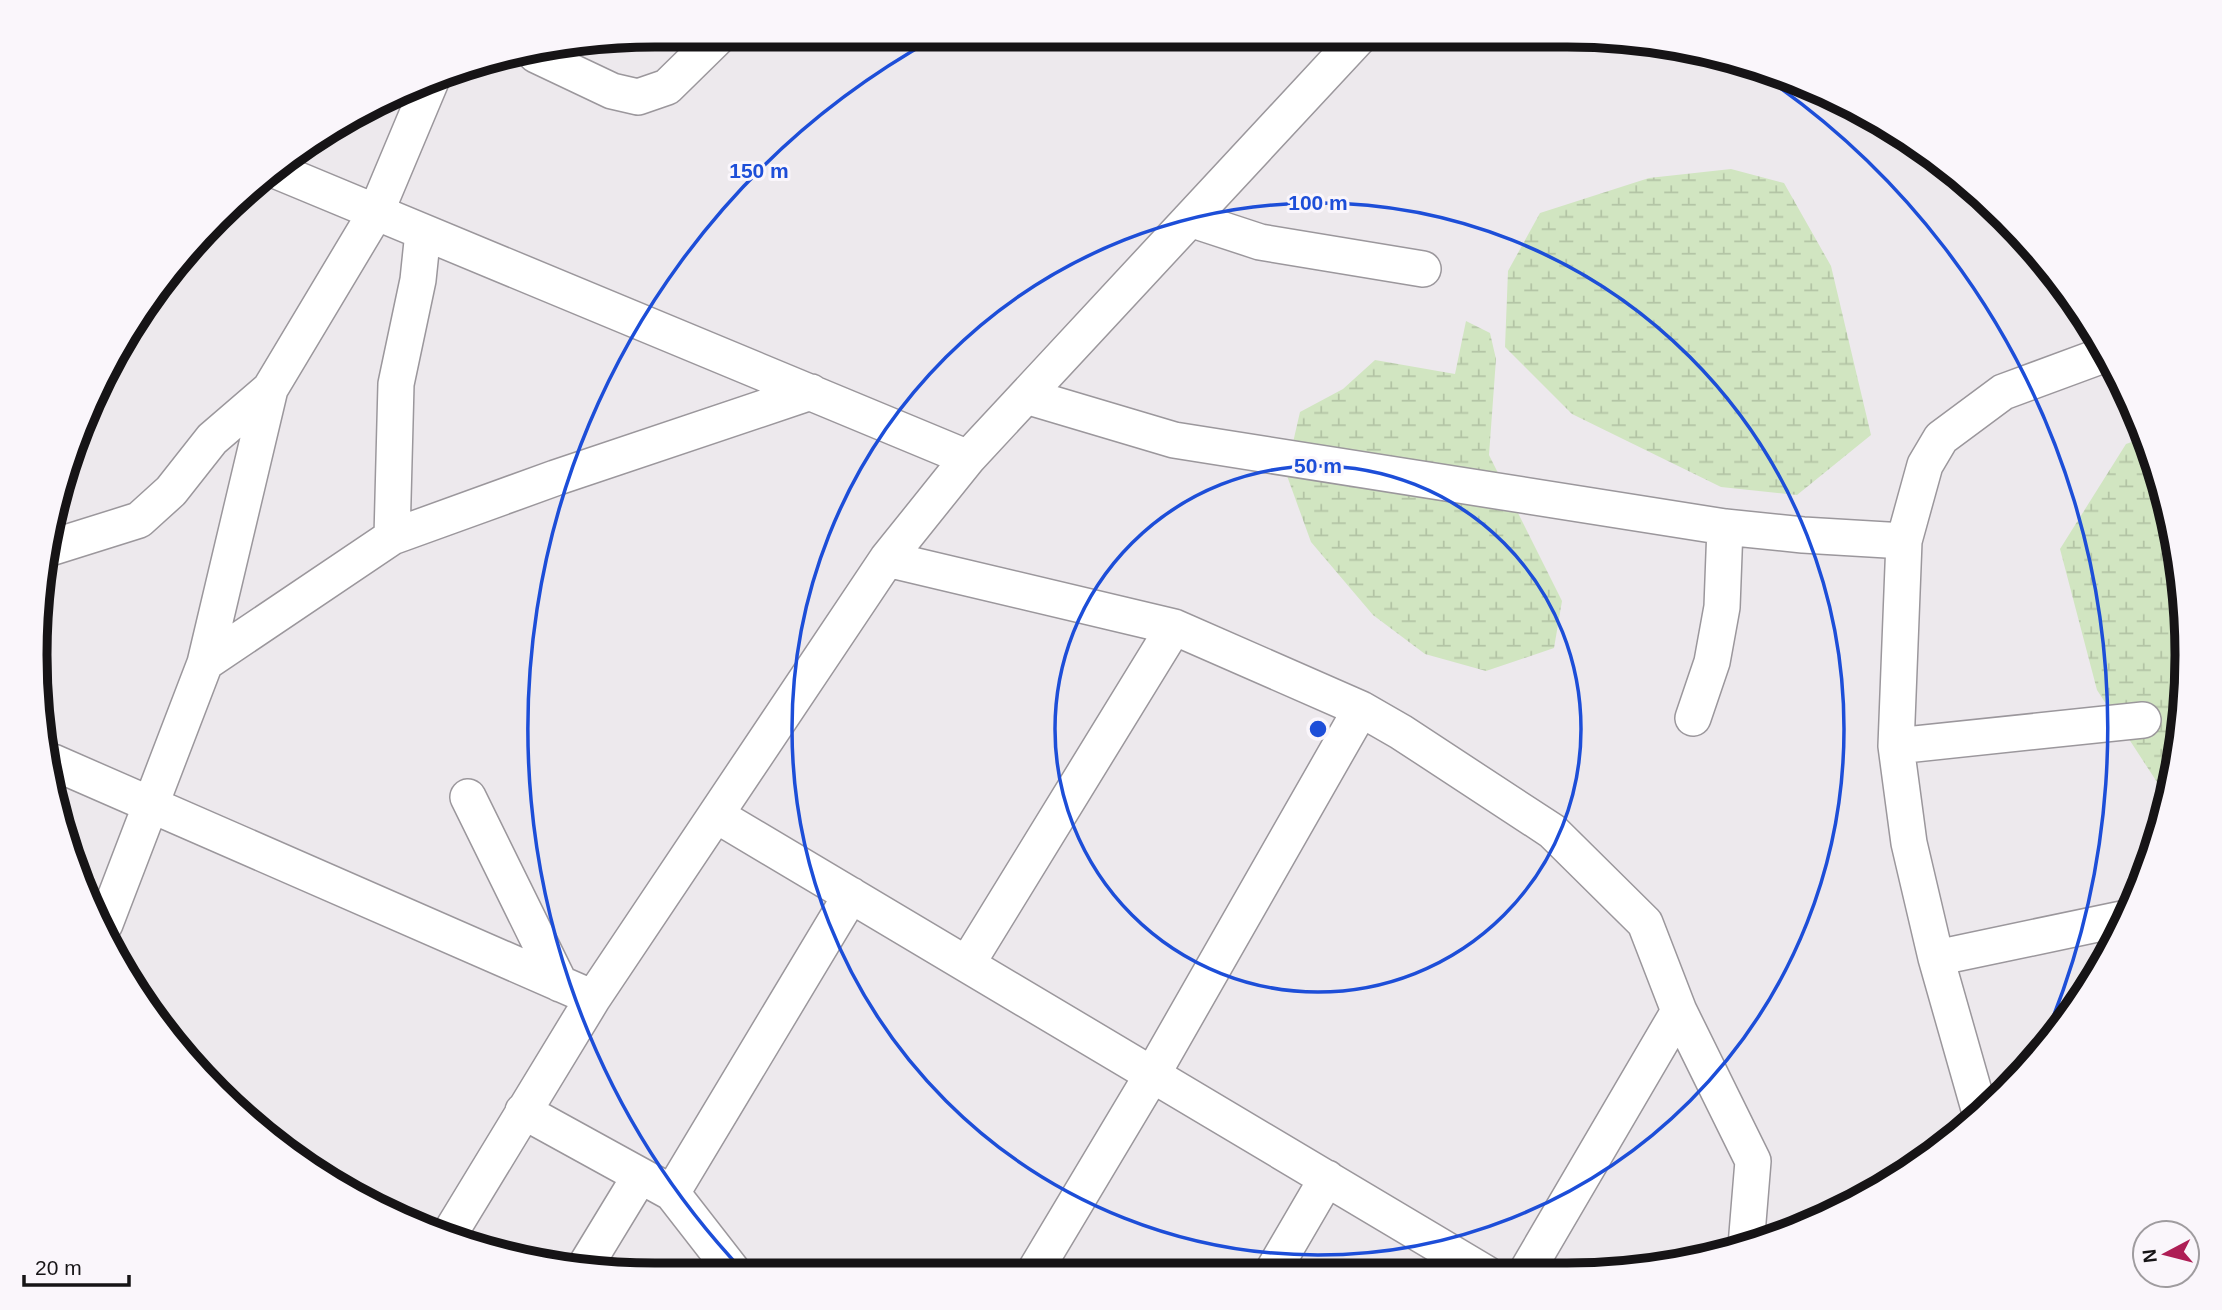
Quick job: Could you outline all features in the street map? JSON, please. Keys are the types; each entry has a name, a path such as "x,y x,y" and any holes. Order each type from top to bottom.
{"street":[{"path":"542,58 612,91 638,97 667,87 708,47"},
{"path":"453,1228 593,998 887,559 968,458 1350,47"},
{"path":"107,918 205,663 270,389 376,212 426,92"},
{"path":"284,174 968,458"},
{"path":"1190,219 1260,242 1423,269"},
{"path":"392,537 396,384 418,280 423,232"},
{"path":"1977,1103 1936,958 1909,843 1896,746 1904,541 1925,465 1941,438 2003,392 2097,357"},
{"path":"57,546 139,520 171,491 212,439 270,389"},
{"path":"205,663 392,537 555,478 811,392"},
{"path":"1026,396 1174,440 1725,527 1904,541"},
{"path":"1693,718 1712,662 1722,607 1725,527"},
{"path":"887,559 1174,627 1361,709 1401,732 1552,831 1645,923 1679,1011 1753,1161 1747,1235"},
{"path":"967,964 1174,627"},
{"path":"1041,1263 1152,1075 1361,709"},
{"path":"1896,746 2143,720"},
{"path":"57,764 593,998"},
{"path":"468,797 560,984"},
{"path":"716,815 1469,1263"},
{"path":"672,1193 851,895"},
{"path":"1936,958 2113,921"},
{"path":"1531,1263 1679,1011"},
{"path":"523,1111 672,1193 726,1263"},
{"path":"589,1259 640,1176"},
{"path":"1277,1263 1327,1178"}],"green space":[{"path":"1731,169 1784,183 1831,266 1871,435 1797,495 1721,487 1572,414 1505,347 1508,271 1540,213 1649,178"},
{"path":"1466,321 1490,333 1496,359 1489,455 1562,601 1554,648 1486,671 1425,654 1373,615 1311,542 1286,473 1300,412 1343,389 1375,360 1455,374"},
{"path":"2135,441 2142,460 2154,498 2170,576 2175,655 2170,734 2160,787 2097,690 2060,549 2126,444"}]}
